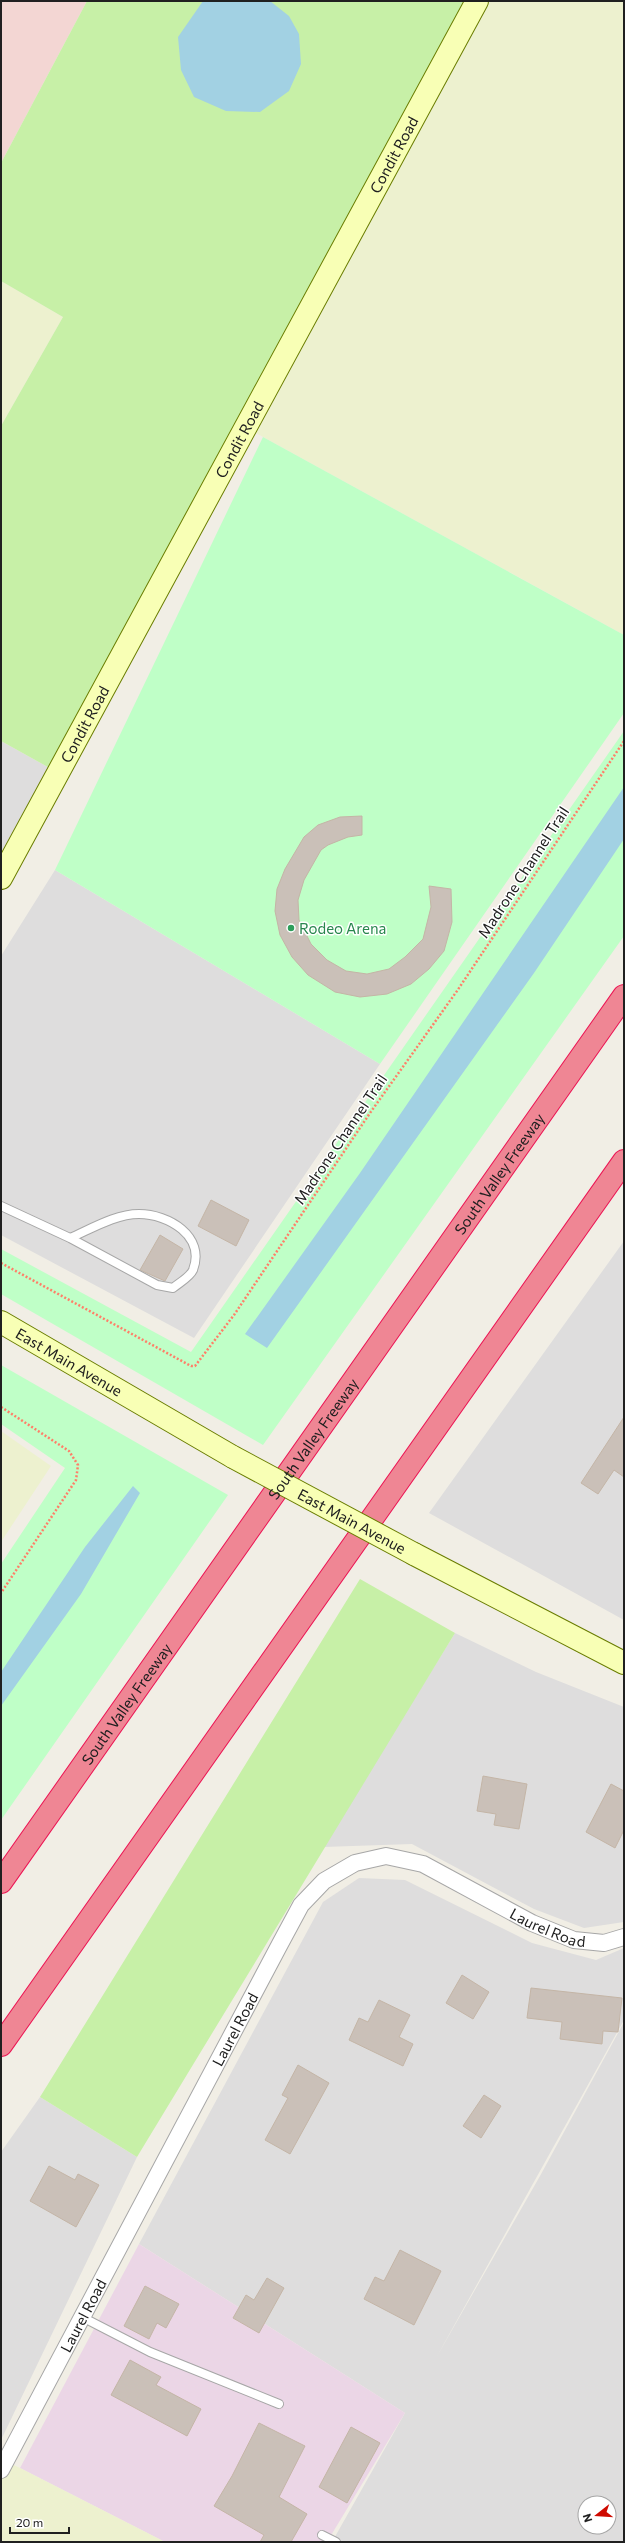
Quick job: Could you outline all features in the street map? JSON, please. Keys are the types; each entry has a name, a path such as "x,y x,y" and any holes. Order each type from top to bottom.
{"highway":[{"name":"South Valley Freeway","path":"1,1882 624,996"},
{"path":"1,2046 624,1160"}],"street":[{"name":"Condit Road","path":"1,878 477,1"},
{"name":"East Main Avenue","path":"1,1322 233,1457 414,1554 624,1663"},
{"name":"Laurel Road","path":"1,2470 301,1905 324,1881 355,1863 386,1856 423,1864 532,1923 574,1940 604,1943 624,1937"}],"lane":[{"path":"1,1206 70,1238 157,1285 172,1288 192,1271 195,1259 194,1242 182,1228 159,1217 139,1214 124,1216 70,1238"},
{"path":"82,2317 150,2352 279,2404"},
{"path":"322,2535 336,2542"}],"path":[{"name":"Madrone Channel Trail","path":"1,1263 191,1366 195,1366 234,1315 370,1113 475,965 624,741"},
{"path":"1,1407 69,1451 78,1465 76,1480 1,1593"}],"shaded area":[{"path":"1,1 87,1 1,163"},
{"path":"1,741 55,771 1,870"},
{"path":"55,870 380,1064 194,1338 1,1235 1,956"},
{"path":"624,1241 624,1620 429,1513"},
{"path":"455,1633 536,1672 624,1707 624,1922 584,1928 534,1909 412,1844 323,1847"},
{"path":"359,1878 405,1880 532,1943 596,1960 624,1948 624,2020 436,2358 540,2176 624,2022 624,2542 332,2542 405,2413 139,2244 323,1902"},
{"path":"40,2097 137,2157 1,2440 1,2152"},
{"path":"139,2244 405,2413 327,2542 165,2542 20,2468"}],"green space":[{"path":"87,1 475,1 55,771 1,741 1,426 63,317 1,281 1,163"},
{"path":"475,1 624,1 624,635 243,426"},
{"path":"1,281 63,317 1,426"},
{"path":"263,437 624,635 624,713 380,1064 55,870"},
{"path":"624,731 624,936 263,1445 1,1294 1,1249 191,1352"},
{"path":"1,1365 228,1495 1,1820 1,1564 65,1468 1,1424"},
{"path":"1,1431 51,1466 1,1542"},
{"path":"360,1579 455,1633 137,2157 40,2097"},
{"path":"1,2459 20,2468 165,2542 1,2542"}],"water":[{"path":"203,1 270,1 289,16 299,34 301,64 289,91 260,112 226,111 194,97 181,70 178,37"},
{"path":"624,787 624,839 534,973 267,1348 245,1334 360,1173"},
{"path":"133,1486 140,1493 81,1594 1,1706 1,1672 85,1547"}],"building":[{"name":"Rodeo Arena","path":"362,816 362,835 348,837 328,845 321,850 304,880 298,900 299,920 311,944 327,960 346,971 367,974 389,969 405,957 423,939 431,907 429,886 451,889 452,922 444,951 429,969 411,984 387,994 360,997 335,992 308,975 292,957 280,935 275,911 277,889 285,869 304,837 318,825 340,817"},
{"path":"211,1200 249,1220 236,1246 198,1226"},
{"path":"160,1235 183,1249 165,1281 140,1270"},
{"path":"624,1417 624,1477 614,1470 598,1494 581,1483"},
{"path":"483,1776 527,1784 519,1829 494,1825 496,1814 477,1811"},
{"path":"611,1784 624,1791 624,1830 615,1848 586,1832"},
{"path":"462,1975 489,1992 473,2019 446,2003"},
{"path":"531,1988 622,1998 618,2032 603,2031 602,2044 560,2039 562,2022 527,2018"},
{"path":"379,2000 410,2015 399,2037 413,2044 403,2066 349,2040 359,2018 368,2022"},
{"path":"298,2065 329,2083 290,2154 265,2140 288,2098 282,2095"},
{"path":"484,2095 501,2106 481,2138 463,2126"},
{"path":"49,2166 75,2180 78,2174 99,2185 76,2227 30,2201"},
{"path":"400,2250 441,2271 414,2325 364,2299 375,2277 384,2281"},
{"path":"267,2278 284,2288 259,2333 233,2318 246,2295 254,2300"},
{"path":"145,2286 179,2304 166,2328 157,2323 149,2339 124,2326"},
{"path":"130,2360 161,2377 156,2385 201,2409 187,2436 111,2395"},
{"path":"259,2423 305,2446 279,2497 307,2514 291,2542 260,2542 264,2535 214,2506 232,2476"},
{"path":"351,2427 380,2443 347,2503 319,2487"}],"place":[{"name":"Rodeo Arena","path":"291,928"}]}
